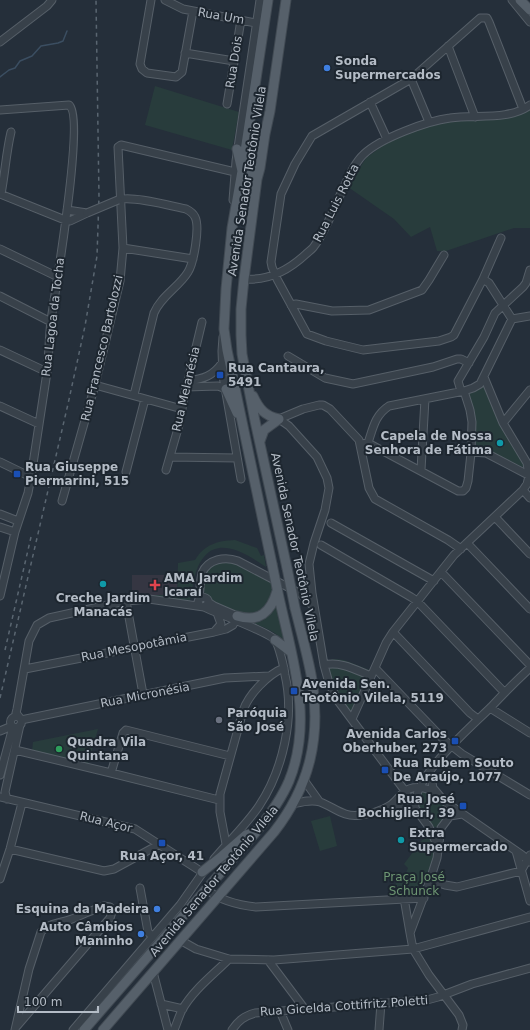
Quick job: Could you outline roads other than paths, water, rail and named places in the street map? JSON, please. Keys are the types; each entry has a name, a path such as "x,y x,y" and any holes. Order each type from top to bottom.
{"main road":[{"name":"Avenida Senador Teotônio Vilela","path":"84,1030 207,890 273,810 282,794 294,766 298,749 301,730 300,698 244,427 236,404 224,329 226,289 238,172 268,0"},
{"name":"Avenida Senador Teotônio Vilela","path":"103,1030 274,832 293,804 304,780 313,744 315,708 312,679 295,608 250,398 241,335 240,309 257,179 270,111 286,0"},
{"path":"520,0 530,10"},
{"path":"237,148 238,172 251,174 260,168"},
{"path":"247,380 260,408 276,418"},
{"path":"226,389 236,404 250,398"},
{"path":"244,427 255,421 276,418"},
{"path":"260,442 264,430 276,418"},
{"path":"236,618 251,619 261,615 272,606 278,589"},
{"path":"275,640 291,652"},
{"path":"202,872 246,836 256,832"}],"street":[{"path":"0,42 52,0"},
{"path":"151,0 142,45 140,64 142,69 147,73 176,77 182,72 193,11"},
{"name":"Rua Um","path":"165,0 183,9 256,23"},
{"name":"Avenida Senador Teotônio Vilela","path":"237,148 260,0"},
{"path":"512,0 530,22"},
{"path":"501,238 483,279 454,335 439,341 378,349 356,349 307,334 274,275 271,262 281,194 309,139 316,133 411,79 482,17 487,18 524,109"},
{"name":"Rua Dois","path":"227,104 241,20"},
{"path":"448,46 475,117"},
{"path":"185,53 234,61"},
{"path":"411,79 429,122"},
{"path":"370,102 387,140"},
{"name":"Rua Lagoa da Tocha","path":"0,110 69,104 72,107 74,141 68,221 51,322 47,372 31,477 28,493 15,532 0,596"},
{"name":"Rua Luis Rotta","path":"244,279 262,279 285,270 315,246 346,182 360,158 370,150 387,140 429,122 452,117 475,117 506,114 524,109 530,105"},
{"path":"11,132 0,194 68,221 120,200 163,204 186,209 192,212 195,217 198,227 191,267 182,280 156,308 134,396"},
{"name":"Rua Francesco Bartolozzi","path":"62,501 95,385 120,281 123,248 119,146 121,145 238,172"},
{"path":"69,210 87,213"},
{"path":"123,248 193,258"},
{"path":"0,249 58,277"},
{"path":"291,305 296,304 339,312 369,310 422,290 444,255"},
{"path":"276,418 303,409 324,405 338,416 357,437 365,443 421,470 458,491 462,491 466,488 468,481 472,422 470,410 458,380 484,337 495,313 523,287 526,283 530,270"},
{"path":"483,279 489,283 512,319"},
{"path":"0,296 51,322"},
{"path":"512,319 530,316"},
{"path":"461,549 448,540 375,500 369,488 365,443 376,420 385,408 463,391 480,384 512,319"},
{"name":"Rua Melanésia","path":"166,470 202,322"},
{"path":"224,329 222,363 241,480"},
{"path":"0,350 47,372"},
{"path":"288,356 324,378 353,384 430,368 456,359 461,359 469,363"},
{"path":"187,384 208,377 215,372 222,363"},
{"path":"352,719 386,643 393,632 461,549 523,490 527,484 529,476 528,460 503,423 484,377"},
{"path":"187,384 218,386 226,389"},
{"path":"95,385 182,409"},
{"path":"503,423 530,390"},
{"path":"126,472 145,399"},
{"path":"421,470 425,399"},
{"path":"0,406 39,424"},
{"path":"276,418 289,426 317,457 327,478 329,488 326,510 309,564 324,665 332,692 405,791 429,827 438,848"},
{"path":"471,452 486,453 529,476"},
{"path":"170,457 237,458"},
{"path":"0,462 31,477"},
{"path":"523,490 530,498"},
{"path":"0,514 18,521"},
{"path":"495,517 530,554"},
{"path":"331,523 434,581"},
{"path":"0,527 15,532"},
{"path":"467,543 530,609"},
{"path":"322,545 411,596 504,692"},
{"path":"214,632 221,624 216,613 203,602 200,585 202,574 208,566 218,560 228,558 238,561 300,594 315,607"},
{"path":"441,572 530,665"},
{"path":"300,594 312,592"},
{"path":"0,775 16,714 29,641 35,629 41,622 59,615 149,599 203,602 214,606 275,640"},
{"path":"126,602 143,694"},
{"path":"216,613 236,618"},
{"name":"Rua Mesopotâmia","path":"25,670 214,632 231,627 236,618"},
{"path":"393,632 470,713 478,719"},
{"name":"Avenida Senador Teotônio Vilela","path":"73,1030 180,904 202,872 247,822 260,805 272,782 284,748 288,713 288,685 275,640"},
{"path":"324,665 343,664 371,676"},
{"path":"226,844 222,825 220,800 230,756 245,706 269,676 277,670 284,668"},
{"path":"375,668 451,746 530,795"},
{"path":"415,808 415,798 420,787 451,746 530,668"},
{"name":"Rua Micronésia","path":"14,723 143,694 226,678 269,676"},
{"path":"490,708 530,733"},
{"path":"0,725 14,723"},
{"path":"0,731 14,723"},
{"path":"3,798 15,750 14,723"},
{"path":"111,772 123,733 126,730 230,756"},
{"path":"15,750 111,772 220,800"},
{"path":"430,772 431,781 437,793 444,801 526,856"},
{"path":"304,780 319,802"},
{"path":"388,807 405,791 420,787 437,793"},
{"name":"Rua Açor","path":"3,798 135,829 202,872"},
{"path":"293,804 308,801 319,802 345,815 354,816 368,814 388,807 401,806 415,808"},
{"path":"444,801 450,816"},
{"path":"0,879 10,849 22,803"},
{"path":"410,933 424,898 437,858 441,828 450,816 462,814"},
{"path":"429,827 441,828"},
{"path":"10,849 104,871 114,869 160,844"},
{"path":"526,856 521,871 530,901"},
{"path":"521,871 526,856"},
{"path":"430,880 445,886 457,887 521,871"},
{"path":"140,888 148,932 152,936"},
{"path":"207,890 217,897 238,904 256,907 424,898"},
{"path":"404,898 413,949 429,975 459,1015 462,1030"},
{"path":"107,905 111,909 110,918 16,1028 29,969 40,932 47,927 107,905"},
{"path":"180,940 196,949 229,959 268,960 413,949 530,917"},
{"path":"174,1030 183,1009 195,992 229,959"},
{"path":"268,960 304,1008"},
{"name":"Rua Gicelda Cottifritz Poletti","path":"232,1030 238,1021 249,1014 263,1011 427,1000 472,984 530,968"},
{"path":"153,972 168,1030"},
{"path":"379,1030 381,1003"},
{"path":"161,1004 183,1009"},
{"path":"280,1011 288,1030"}],"waterway":[{"path":"0,77 9,70 15,68 20,61 32,56 41,46 63,41 67,31"}],"railway":[{"path":"0,698 68,404 85,326 97,256 99,197 96,0"},
{"path":"5,650 31,537"}],"place":[{"name":"Sonda Supermercados","path":"327,68"},
{"name":"Rua Cantaura, 5491","path":"220,375"},
{"name":"Capela de Nossa Senhora de Fátima","path":"500,443"},
{"name":"Rua Giuseppe Piermarini, 515","path":"17,474"},
{"name":"Creche Jardim Manacás","path":"103,584"},
{"name":"AMA Jardim Icaraí","path":"155,585"},
{"name":"Avenida Sen. Teotônio Vilela, 5119","path":"294,691"},
{"name":"Paróquia São José","path":"219,720"},
{"name":"Avenida Carlos Oberhuber, 273","path":"455,741"},
{"name":"Quadra Vila Quintana","path":"59,749"},
{"name":"Rua Rubem Souto De Araújo, 1077","path":"385,770"},
{"name":"Rua José Bochiglieri, 39","path":"463,806"},
{"name":"Extra Supermercado","path":"401,840"},
{"name":"Rua Açor, 41","path":"162,843"},
{"name":"Esquina da Madeira","path":"157,909"},
{"name":"Auto Câmbios Maninho","path":"141,934"}],"park label":[{"name":"Praça José Schunck","path":"414,884"}]}
